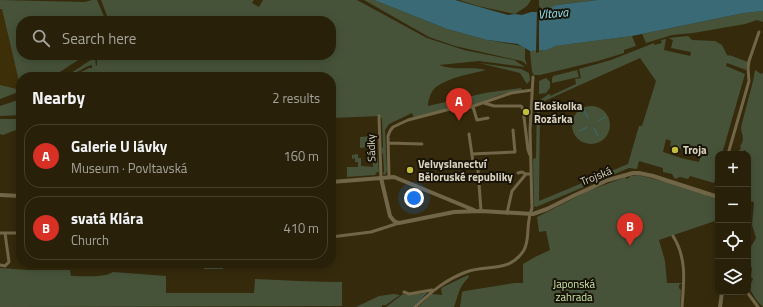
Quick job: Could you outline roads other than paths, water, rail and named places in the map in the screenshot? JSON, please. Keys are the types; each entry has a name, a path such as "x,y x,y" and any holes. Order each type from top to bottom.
{"street":[{"path":"729,151 749,82 749,60 759,32"},
{"path":"415,307 432,290 449,280 479,268 496,268 505,265 516,260 524,249 527,242 532,208 530,130 533,77"},
{"path":"388,143 390,131 399,123 431,113 454,108 465,109 511,93 532,90"},
{"path":"483,102 494,106 520,106 523,109 528,150 531,156"},
{"path":"472,107 477,120 488,118"},
{"name":"Sádky","path":"379,116 381,178"},
{"path":"472,154 515,152 514,130"},
{"path":"469,134 473,162 478,170 479,211"},
{"name":"Sádky","path":"389,177 388,143 422,144"},
{"path":"518,173 522,172 531,174"},
{"name":"Trojská","path":"400,223 454,212 479,211 530,214 547,209 608,180 633,173 653,176 715,195"},
{"path":"507,213 512,191 526,174"},
{"name":"Trojská","path":"336,182 389,177 399,179 479,211"},
{"path":"381,178 390,216 394,221 400,223"},
{"path":"0,195 16,196"},
{"path":"454,212 458,209 457,203"},
{"path":"336,236 371,232 400,223"},
{"path":"0,233 16,233"},
{"path":"0,265 5,266 9,262 5,233"},
{"path":"673,236 680,246 684,270 682,307"},
{"path":"404,292 408,294 432,290"},
{"path":"720,307 722,295"},
{"path":"749,295 758,307"}],"water":[{"name":"Vltava","path":"374,0 455,0 508,15 544,12 557,5 597,0 763,0 763,11 744,13 632,36 555,46 547,50 530,51 518,44 488,40 487,42 487,40 447,29"}],"waterway":[{"path":"584,110 588,118"},
{"path":"598,121 605,117"},
{"path":"580,131 587,127"},
{"path":"594,128 598,136"},
{"path":"572,290 576,289 581,292"},
{"path":"413,307 426,293"}],"place":[{"name":"Ekoškolka Rozárka","path":"526,112"},
{"name":"Galerie U lávky","path":"459,121"},
{"name":"Troja","path":"675,150"},
{"name":"Velvyslanectví Běloruské republiky","path":"410,170"},
{"name":"svatá Klára","path":"630,246"}],"park label":[{"name":"Japonská zahrada","path":"574,290"}]}
